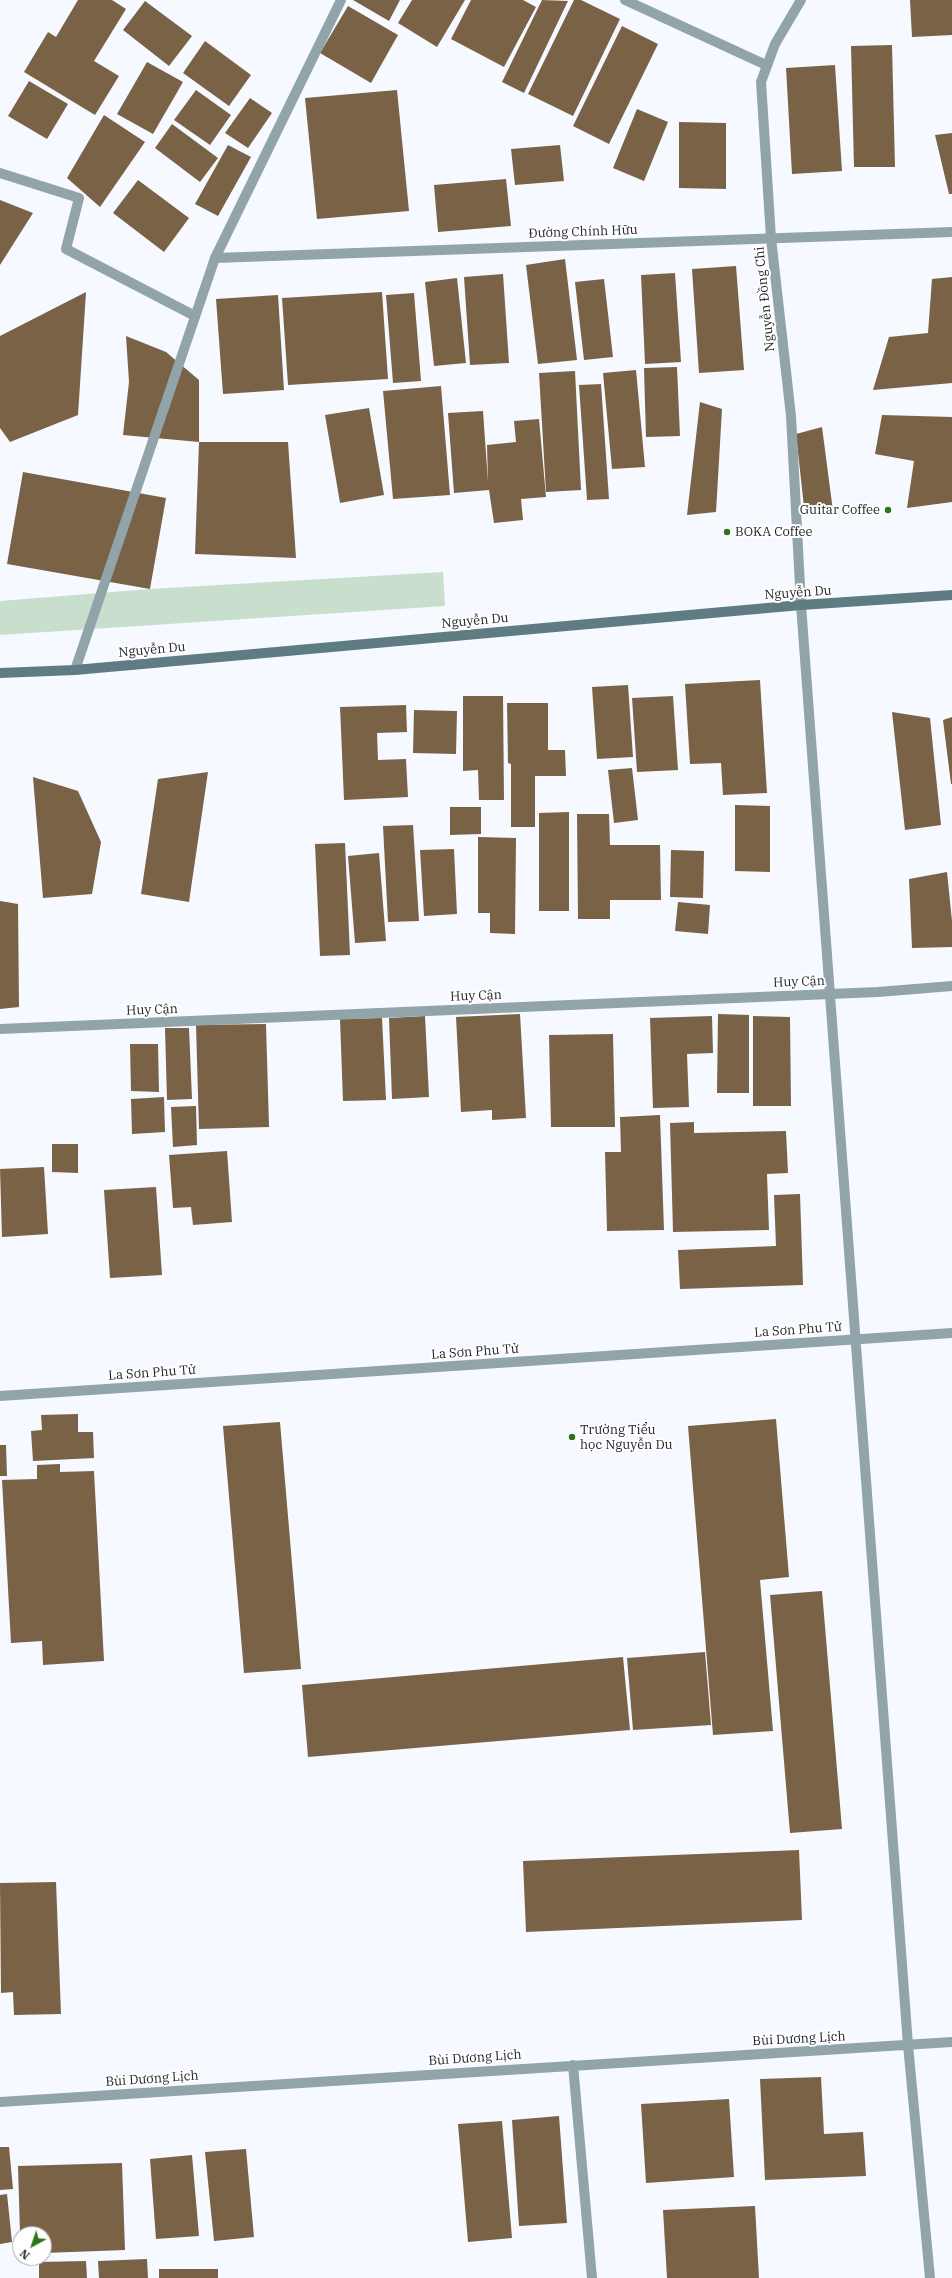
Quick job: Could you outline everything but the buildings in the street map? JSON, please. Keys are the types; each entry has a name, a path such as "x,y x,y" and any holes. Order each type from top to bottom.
{"main road":[{"name":"Nguyễn Du","path":"0,673 75,670 801,605 952,595"}],"street":[{"path":"75,670 214,258 341,0"},
{"path":"626,0 766,65"},
{"name":"Nguyễn Đồng Chi","path":"801,0 775,44 761,82 771,238 791,416 801,605 908,2045 930,2278"},
{"path":"0,173 79,198 66,249 195,316"},
{"name":"Đường Chính Hữu","path":"214,258 952,232"},
{"name":"Huy Cận","path":"0,1029 830,994 952,986"},
{"name":"La Sơn Phu Tử","path":"0,1396 952,1333"},
{"name":"Bùi Dương Lịch","path":"0,2102 952,2042"},
{"path":"573,2065 592,2278"}],"green space":[{"path":"443,572 445,606 0,635 0,601 150,589"}],"place":[{"name":"Guitar Coffee","path":"888,510"},
{"name":"BOKA Coffee","path":"727,532"},
{"name":"Trường Tiểu học Nguyễn Du","path":"572,1437"}]}
